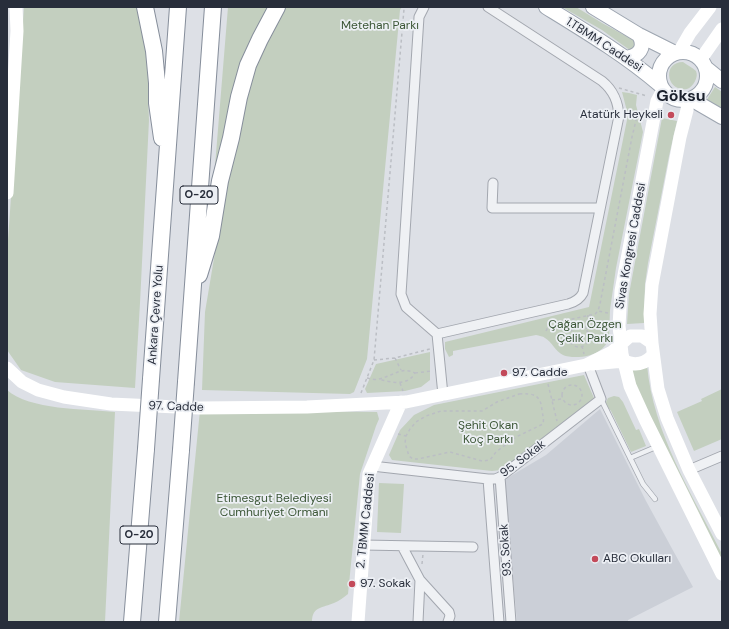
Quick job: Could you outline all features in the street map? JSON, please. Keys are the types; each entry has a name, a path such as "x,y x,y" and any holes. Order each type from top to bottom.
{"highway":[{"path":"146,7 154,51 157,103 166,169"},
{"name":"Ankara Çevre Yolu","path":"132,622 178,7"},
{"name":"O-20","path":"167,622 213,7"},
{"path":"190,304 211,236 220,181 246,71 260,39 277,7"}],"main road":[{"path":"7,193 17,31 16,7"},
{"name":"1.TBMM Caddesi","path":"546,7 644,70 662,87"},
{"path":"593,7 639,35 677,53"},
{"path":"677,53 710,7"},
{"path":"722,29 703,64 707,80 701,92 689,99 678,100 671,97 662,87 659,77 663,63 668,57 677,53 689,52 703,64 722,81"},
{"path":"626,58 634,57 641,50 642,45 639,35"},
{"name":"Sivas Kongresi Caddesi","path":"662,87 657,101 623,284 619,314 621,344 630,386 658,446 722,574"},
{"path":"689,99 722,117"},
{"path":"689,99 653,278 650,314 652,349 660,397 667,418 689,470 722,534"},
{"path":"621,344 626,338 634,335 642,336 652,349"},
{"name":"97. Cadde","path":"589,364 612,352 621,344"},
{"path":"624,361 638,364 647,361 652,349"},
{"name":"97. Cadde","path":"7,368 22,382 38,390 64,397 111,404 199,408 356,405 401,402 443,395 589,364 624,361"},
{"name":"2. TBMM Caddesi","path":"358,622 368,484 372,466 401,402"}],"street":[{"path":"424,7 419,17 400,294 406,307 438,334 443,395"},
{"path":"438,334 568,304 577,300 583,293 618,116 616,99 612,91 602,81 488,7"},
{"path":"493,183 492,208 600,208"},
{"path":"589,364 601,399"},
{"name":"95. Sokak","path":"372,466 495,479 500,477 560,432 601,399"},
{"path":"689,470 722,456"},
{"name":"93. Sokak","path":"500,477 511,622"},
{"name":"93. Sokak","path":"488,479 499,622"},
{"path":"363,545 472,547"},
{"path":"402,546 420,580 449,612 450,616 448,622"},
{"path":"418,622 420,580"}],"lane":[{"path":"601,399 643,484 655,499"},
{"path":"630,458 658,446"}],"path":[{"path":"356,405 374,360 405,7"},
{"path":"612,91 620,88 647,96"},
{"path":"598,311 626,164 637,116 654,119"},
{"path":"546,331 549,325 554,323 588,315 598,311 619,314"},
{"path":"586,330 579,327 573,329 569,335 572,344 579,347 587,343 589,337 586,330 588,315"},
{"path":"374,360 395,358 438,347"},
{"path":"395,358 401,370"},
{"path":"379,379 401,370 416,373 440,370"},
{"path":"367,378 400,383 413,377 416,373"},
{"path":"546,374 560,432"},
{"path":"569,385 576,386 581,390 581,400 576,405 572,406 566,404 562,398 562,392 569,385"},
{"path":"519,394 536,396 542,403 543,424 516,437 496,452 490,460 486,461 450,452 413,459 409,456 407,450 405,443 406,436 416,422 437,412 446,410 478,412 497,402 519,394"},
{"path":"552,400 562,398"}],"shaded area":[{"name":"ABC Okulları","path":"600,409 646,501 693,587 628,620 628,622 517,622 504,480 546,455"}],"green space":[{"path":"24,7 140,7 149,68 149,120 135,388 55,382 21,370 7,350 7,255"},
{"path":"228,7 270,7 214,178"},
{"name":"Metehan Parkı","path":"284,7 402,7 400,10 367,359 354,392 350,394 202,390 205,312 228,175 245,99 261,51"},
{"path":"562,7 576,7 637,42 637,45 631,51 602,30"},
{"path":"683,62 697,73 695,82 687,89 680,89 675,86 669,77 672,67 676,63"},
{"path":"715,87 722,92 722,109 706,101"},
{"name":"Çağan Özgen Çelik Parkı","path":"622,92 637,95 636,105 643,132 616,268 610,310 609,339 606,344 601,350 592,355 571,357 563,355 543,337 536,335 453,351 453,355 449,357 445,349 445,342 589,307 628,115"},
{"path":"662,118 677,121 648,263 645,284 644,323 627,324 629,294"},
{"path":"430,352 430,380 421,387 405,391 367,393 365,389 376,364"},
{"path":"647,365 657,415 665,439 722,554 722,563 650,422 630,369"},
{"name":"Şehit Okan Koç Parkı","path":"584,375 594,398 501,470 492,471 392,460 389,455 400,430 414,415 434,405"},
{"path":"722,389 722,439 694,451 677,412 702,401 701,399"},
{"path":"7,390 17,397 43,405 115,412 105,622 7,622"},
{"path":"614,396 619,397 623,402 636,430 639,429 646,446 631,452 611,411 605,404 608,398"},
{"name":"Etimesgut Belediyesi Cumhuriyet Ormanı","path":"200,410 377,412 379,419 360,474 348,594 330,605 316,610 312,617 312,622 179,622"},
{"path":"379,483 404,484 401,533 377,532"}],"place":[{"name":"Atatürk Heykeli","path":"671,115"},
{"name":"97. Cadde","path":"504,373"},
{"name":"ABC Okulları","path":"595,559"},
{"name":"97. Sokak","path":"352,584"}],"district":[{"name":"Göksu","path":"681,97"}]}
